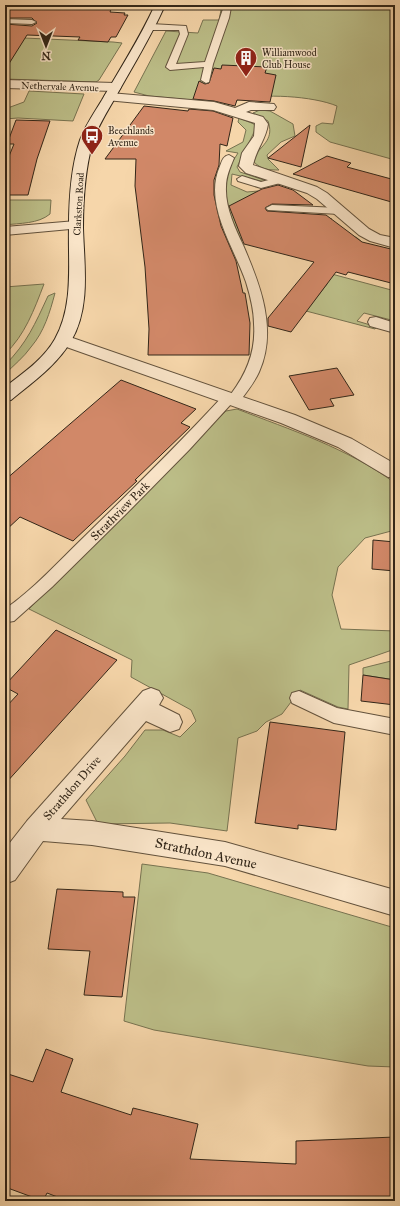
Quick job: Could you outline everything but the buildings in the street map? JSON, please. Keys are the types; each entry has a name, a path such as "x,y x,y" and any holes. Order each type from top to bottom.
{"street":[{"name":"Clarkston Road","path":"5,396 43,363 64,340 73,312 75,296 76,225 79,170 84,152 90,133 112,92 151,27 160,5"},
{"name":"Nethervale Avenue","path":"5,84 112,92"},
{"path":"112,92 214,106 259,120 262,124 260,136 249,153 246,166 251,170 312,190 322,196 364,232 375,238 395,243"},
{"path":"236,113 249,106 270,107"},
{"path":"5,232 76,225"},
{"path":"376,322 395,328"},
{"path":"64,340 288,419 345,443 395,472"},
{"name":"Strathdon Drive","path":"5,871 36,829 147,703 170,722"},
{"name":"Strathdon Avenue","path":"36,829 92,833 226,854 395,903"}],"lane":[{"path":"160,5 187,17"},
{"path":"151,27 227,7 225,18 209,64 206,80"},
{"path":"187,17 184,34 170,67 209,64"},
{"path":"5,21 32,22"},
{"name":"Strathview Park","path":"5,615 8,616 28,600 134,498 246,384 255,367 260,351 261,330 253,283 222,209 222,178 225,164 229,158"},
{"path":"242,179 261,185 280,180"},
{"path":"272,208 339,211"},
{"path":"299,698 334,715 395,727"}],"green space":[{"path":"222,5 395,5 395,160 330,142 316,132 316,126 322,123 333,124 337,106 327,103 302,98 274,96 236,100 227,106 203,101 149,96 134,92 166,31 198,33 203,20 219,20"},
{"path":"24,38 122,43 99,80 96,82 5,79 5,70"},
{"path":"29,91 84,94 73,121 18,118 5,119 5,109 24,102"},
{"path":"260,110 270,111 293,124 295,136 281,142 267,155 268,159 279,170 266,169 260,167 254,162 254,156 267,140 270,132 268,121 253,113"},
{"path":"239,118 254,124 256,128 237,167 240,172 267,181 265,182 232,174 231,185 247,192 258,191 245,212 320,216 332,219 317,223 341,242 356,237 362,242 355,251 251,227 241,240 228,215 225,190 226,172 238,153 226,151 243,142 246,130 238,122"},
{"path":"5,200 51,200 50,214 40,220 5,225"},
{"path":"328,273 395,291 395,312 391,313 395,321 364,313 357,321 377,327 375,329 306,311 327,284"},
{"path":"44,284 33,313 18,339 5,354 5,287"},
{"path":"55,293 49,314 40,335 25,354 5,374 5,365 25,341 48,296"},
{"path":"237,409 298,432 338,450 377,471 395,483 395,530 365,538 338,567 332,595 341,629 395,631 395,649 349,665 348,709 338,707 300,690 282,714 266,722 257,731 238,738 227,831 170,823 98,824 86,800 125,756 145,730 163,730 180,737 196,721 191,710 131,677 132,660 29,609 226,411"},
{"path":"395,660 395,680 363,675 363,668"},
{"path":"142,864 208,873 395,928 395,1067 368,1066 154,1030 124,1021"}],"place":[{"name":"Williamwood Club House","path":"246,78"},
{"name":"Beechlands Avenue","path":"92,156"}]}
